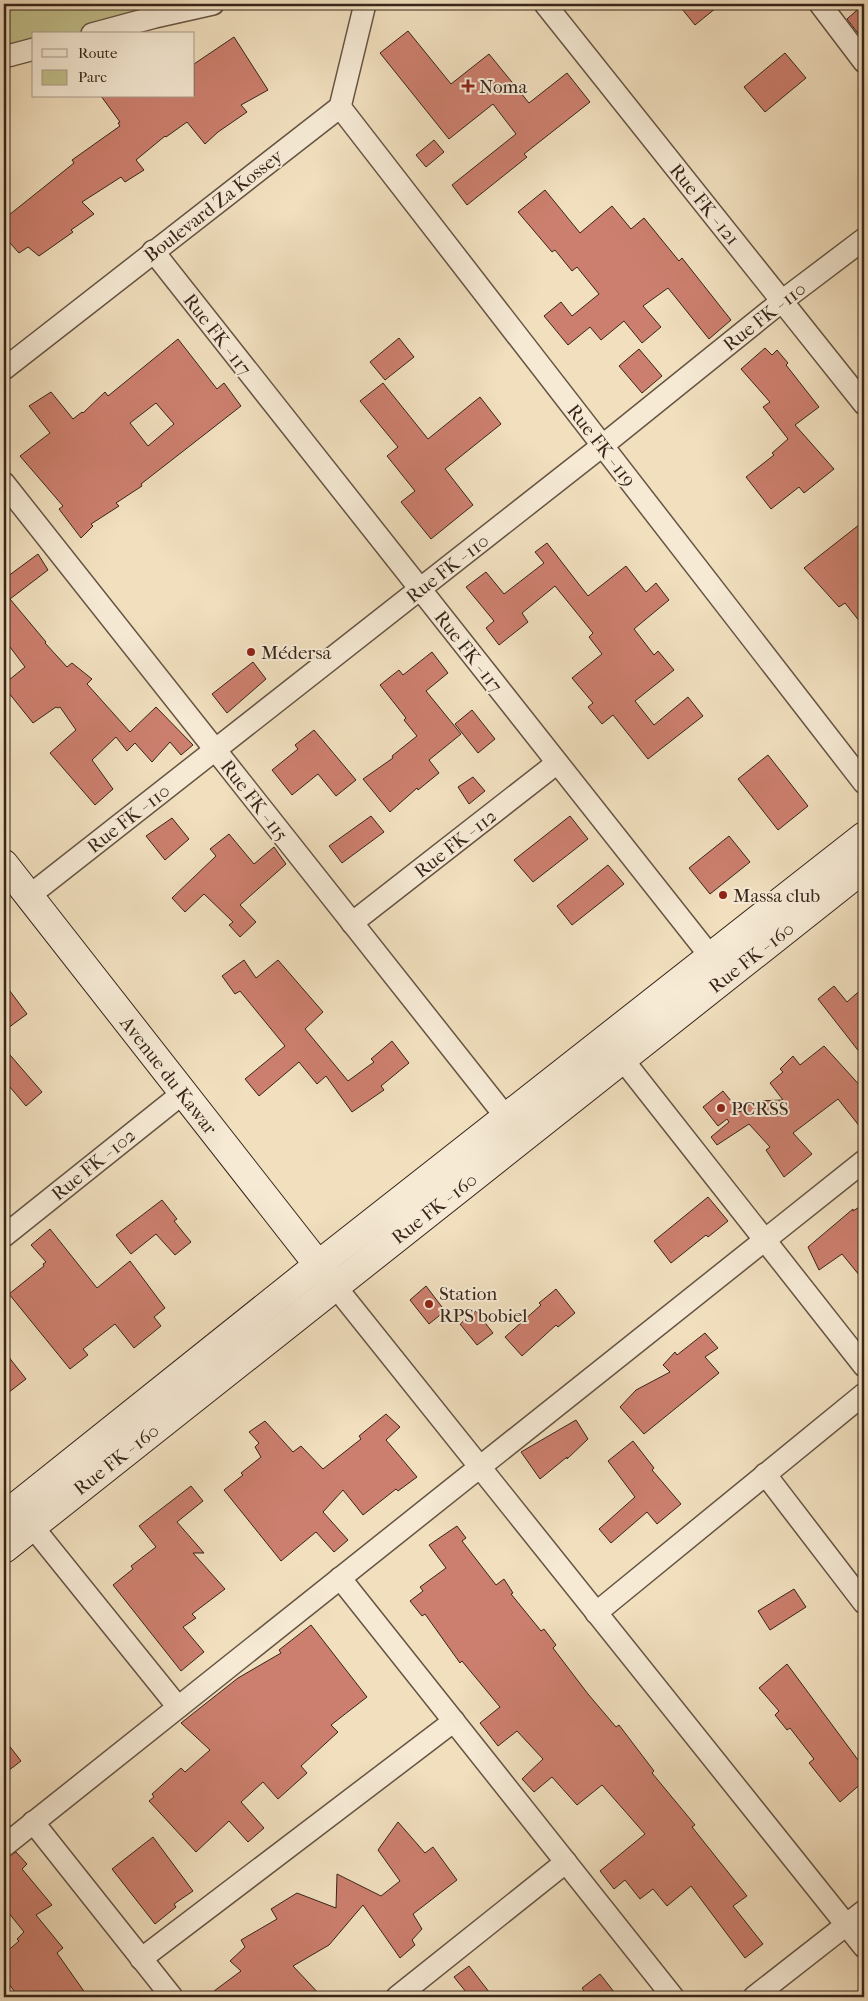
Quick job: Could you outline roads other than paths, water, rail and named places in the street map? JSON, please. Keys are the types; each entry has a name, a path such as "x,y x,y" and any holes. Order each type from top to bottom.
{"main road":[{"name":"Rue FK - 160","path":"4,1549 327,1276 506,1117 864,836"},
{"name":"Avenue du Kawar","path":"4,864 327,1276"},
{"name":"Rue FK - 160","path":"4,1516 327,1276 623,1060 724,977 864,868"}],"street":[{"path":"97,32 151,10 214,4"},
{"path":"340,107 365,4"},
{"name":"Rue FK - 121","path":"545,4 864,404"},
{"path":"820,4 864,62"},
{"path":"7,58 32,51"},
{"name":"Boulevard Za Kossey","path":"4,369 340,107"},
{"name":"Rue FK - 119","path":"340,107 864,784"},
{"name":"Rue FK - 110","path":"29,896 420,590 782,301 864,239"},
{"name":"Rue FK - 117","path":"153,251 711,957"},
{"name":"Rue FK - 115","path":"4,482 506,1117"},
{"name":"Rue FK - 112","path":"352,923 557,763"},
{"path":"623,1060 864,1366"},
{"name":"Rue FK - 102","path":"7,1227 183,1093"},
{"path":"4,1846 864,1161"},
{"path":"327,1276 864,1947"},
{"path":"596,1613 864,1394"},
{"path":"765,1474 864,1602"},
{"path":"32,1526 178,1707"},
{"path":"340,1578 673,1997"},
{"path":"141,1959 454,1721"},
{"path":"34,1822 172,1997"},
{"path":"397,1997 566,1862"},
{"path":"754,1997 864,1911"}],"place":[{"name":"Noma","path":"468,86"},
{"name":"Médersa","path":"251,652"},
{"name":"Massa club","path":"723,895"},
{"name":"PCRSS","path":"721,1108"},
{"name":"Station RPS bobiel","path":"429,1304"}]}
